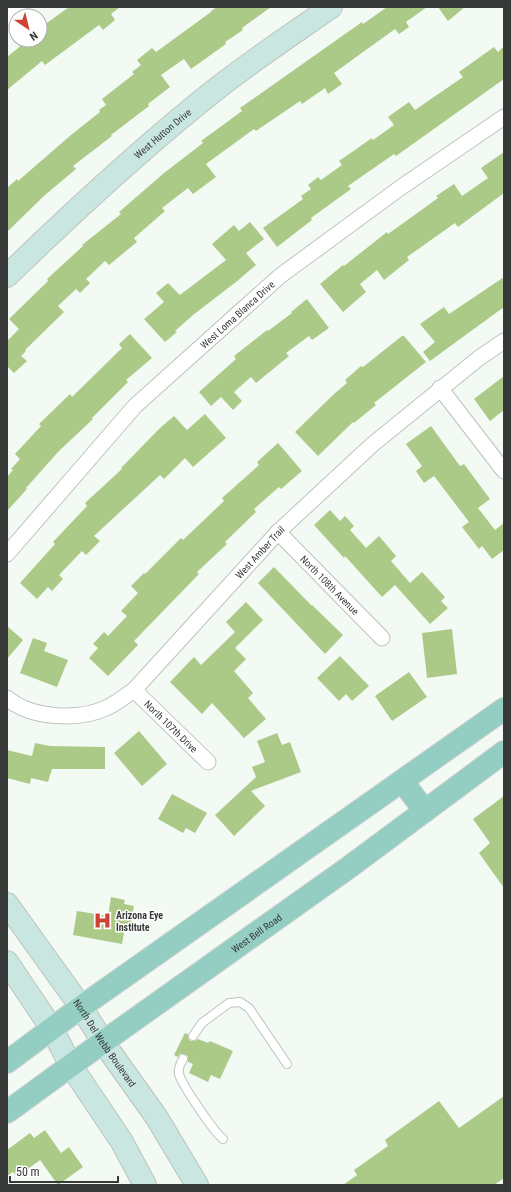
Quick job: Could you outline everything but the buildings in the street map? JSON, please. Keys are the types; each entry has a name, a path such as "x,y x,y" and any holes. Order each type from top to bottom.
{"main road":[{"path":"7,1062 81,1007 504,709"},
{"name":"West Bell Road","path":"7,1112 291,908 504,752"},
{"path":"402,781 425,810"}],"street":[{"path":"7,18 20,7"},
{"name":"West Hutton Drive","path":"7,276 61,223 126,164 172,125 265,52 331,7"},
{"name":"West Loma Blanca Drive","path":"7,554 135,406 280,276 400,188 504,117"},
{"name":"West Amber Trail","path":"7,698 13,704 30,711 56,716 82,715 108,707 134,690 278,532 373,444 440,388 504,341"},
{"path":"440,388 504,471"},
{"name":"North 108th Avenue","path":"278,532 382,638"},
{"name":"North 107th Drive","path":"134,690 208,762"},
{"name":"North Del Webb Boulevard","path":"7,904 81,1007 103,1042 157,1118 197,1185"},
{"path":"7,962 52,1029 71,1066 122,1142 145,1185"},
{"path":"122,1142 151,1167 160,1185"}],"lane":[{"path":"193,1036 202,1023 229,1003 240,1002 249,1008 287,1064"},
{"path":"183,1059 179,1070 182,1081 214,1130 223,1140"}],"place":[{"name":"Arizona Eye Institute","path":"103,921"}]}
